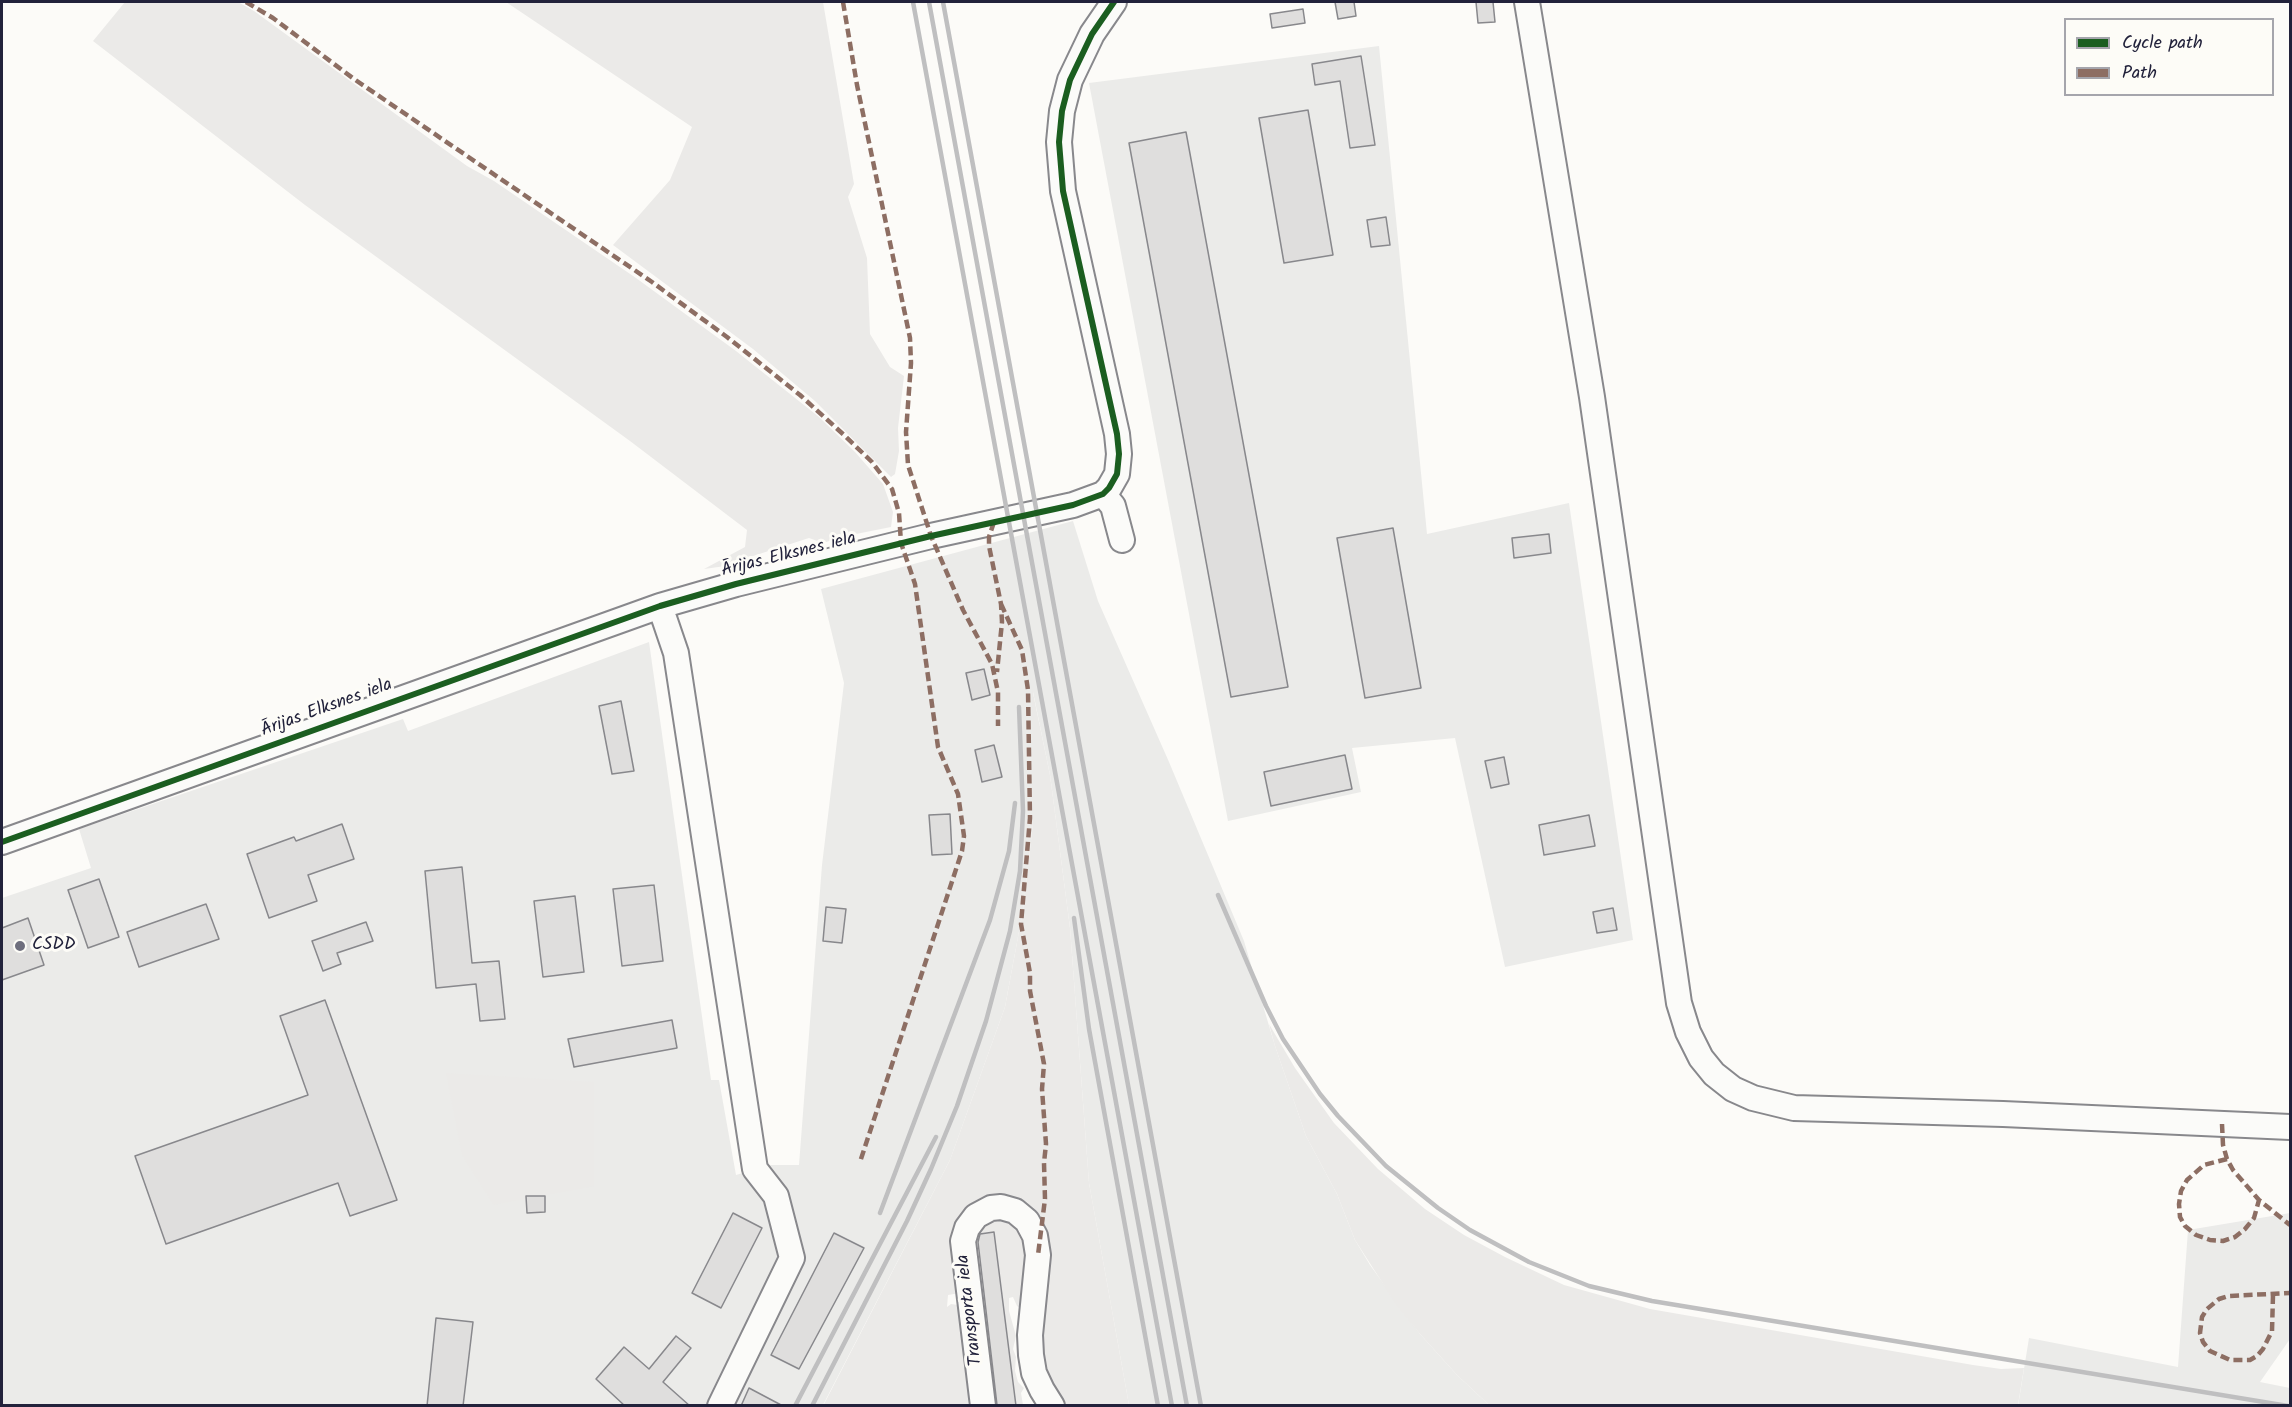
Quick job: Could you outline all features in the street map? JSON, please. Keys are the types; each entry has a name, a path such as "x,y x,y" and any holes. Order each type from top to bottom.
{"street":[{"path":"1114,2 1092,34 1070,80 1062,111 1059,142 1063,191 1117,434 1119,454 1117,474 1103,494 1113,506 1122,540"},
{"path":"1527,2 1592,397 1679,1003 1688,1032 1701,1058 1714,1074 1733,1089 1753,1098 1794,1108 2002,1114 2290,1127"},
{"name":"Ārijas Elksnes iela","path":"2,842 660,606 736,584 931,536 1084,502 1103,494"},
{"path":"660,606 676,653 755,1169 776,1196 792,1258 720,1406"},
{"name":"Transporta iela","path":"983,1406 963,1241 967,1228 976,1216 991,1208 1001,1207 1015,1211 1027,1221 1035,1236 1038,1255 1030,1335 1031,1355 1038,1382 1052,1406"}],"shaded area":[{"path":"125,2 238,2 254,11 467,166 494,181 636,278 736,351 819,417 855,452 883,484 893,512 891,527 823,543 809,538 750,557 740,564 704,569 745,547 747,530 630,441 305,205 93,41"},
{"path":"506,2 823,2 854,184 848,197 867,258 870,334 890,367 904,376 898,428 899,451 895,474 891,477 815,401 753,349 613,245 670,180 692,127"},
{"path":"1379,46 1427,534 1569,503 1633,940 1505,967 1455,738 1352,748 1361,792 1228,821 1089,83"},
{"path":"1073,521 1098,601 1244,941 1275,1046 1306,1136 1337,1194 1355,1240 1370,1265 1420,1334 1457,1375 1489,1405 1129,1405 1089,1183 1070,928 1050,775 1033,692 1033,823 1023,910 1005,1007 950,1160 823,1405 2,1405 2,898 91,868 79,829 403,719 408,731 649,642 711,1080 719,1080 736,1175 769,1165 799,1165 822,865 844,683 821,589"},
{"path":"1032,688 1050,775 1070,928 1089,1183 1129,1405 1058,1405 1041,1372 1034,1223 968,1214 960,1215 955,1224 959,1228 960,1293 948,1295 947,1307 951,1304 958,1305 962,1309 969,1386 968,1405 823,1406 950,1160 1005,1007 1023,910 1033,823"},
{"path":"1269,1024 1295,1068 1334,1123 1378,1169 1425,1209 1464,1235 1505,1257 1564,1285 1650,1309 1973,1365 2001,1369 2024,1368 2018,1405 1489,1405 1457,1375 1420,1334 1396,1304 1355,1240 1337,1194 1306,1136"},
{"path":"446,1073 594,1082 594,1186 494,1205 462,1155"},
{"path":"2290,1213 2290,1339 2260,1382 2290,1388 2290,1405 2018,1406 2029,1338 2178,1367 2188,1230"},
{"path":"1002,1215 1030,1238 1024,1307 1017,1306 1013,1297 1009,1298 1009,1311 1016,1336 1013,1349 1016,1357 1015,1371 1018,1382 1024,1388 1021,1393 1023,1405 1015,1405 994,1233 976,1235 977,1228"}],"building":[{"path":"1335,2 1354,2 1356,16 1338,19"},
{"path":"1476,2 1493,2 1495,22 1478,23"},
{"path":"1303,9 1305,23 1272,28 1270,14"},
{"path":"1361,56 1375,145 1350,148 1340,81 1315,85 1312,64"},
{"path":"1308,110 1333,255 1284,263 1259,118"},
{"path":"1186,132 1288,687 1231,697 1129,143"},
{"path":"1386,217 1390,245 1371,247 1367,220"},
{"path":"1393,528 1421,688 1365,698 1337,538"},
{"path":"1549,534 1551,553 1514,558 1512,538"},
{"path":"984,669 990,695 972,700 966,673"},
{"path":"621,701 634,771 612,774 599,706"},
{"path":"994,745 1002,777 982,782 975,750"},
{"path":"1345,755 1352,789 1271,806 1264,772"},
{"path":"1504,757 1509,784 1491,788 1485,761"},
{"path":"950,814 952,854 932,855 929,815"},
{"path":"1589,815 1595,846 1544,855 1539,825"},
{"path":"342,824 354,859 308,875 317,901 269,918 247,854 294,837 296,841"},
{"path":"462,867 472,963 499,961 505,1019 480,1021 476,984 436,988 425,871"},
{"path":"99,879 119,937 88,948 68,890"},
{"path":"654,885 663,961 622,966 613,889"},
{"path":"575,896 584,972 543,977 534,901"},
{"path":"206,904 219,939 139,967 127,932"},
{"path":"826,907 846,909 842,943 823,941"},
{"path":"1613,908 1617,930 1597,933 1593,912"},
{"name":"CSDD","path":"28,918 44,965 2,980 2,928"},
{"path":"366,922 373,941 337,953 341,964 323,971 312,941"},
{"path":"325,1000 397,1200 350,1216 338,1183 166,1244 135,1156 308,1095 280,1016"},
{"path":"672,1020 677,1048 574,1067 568,1039"},
{"path":"526,1196 545,1196 545,1212 527,1213"},
{"path":"733,1213 762,1228 721,1308 692,1293"},
{"path":"994,1232 1016,1406 997,1405 978,1242 980,1234"},
{"path":"834,1233 864,1248 799,1369 771,1355"},
{"path":"436,1318 473,1322 463,1406 427,1406"},
{"path":"676,1336 691,1348 663,1382 690,1406 625,1406 596,1379 624,1347 649,1369"},
{"path":"749,1388 783,1406 741,1406"}],"railway":[{"path":"913,2 1172,1406"},
{"path":"929,2 1187,1406"},
{"path":"943,2 1201,1406"},
{"path":"812,1406 907,1221 931,1169 957,1106 986,1021 1010,931 1020,871 1023,811 1019,707"},
{"path":"880,1213 990,920 1009,851 1015,803"},
{"path":"1218,895 1266,1006 1283,1039 1320,1094 1338,1116 1386,1166 1438,1208 1470,1230 1529,1262 1589,1286 1652,1301 2288,1406"},
{"path":"1074,918 1089,1029 1158,1406"},
{"path":"795,1406 936,1137"}],"marked path":[{"path":"246,2 273,18 354,79 652,282 727,337 800,395 844,435 872,462 892,489 899,513 901,543 915,584 938,747 958,794 964,836 962,851 860,1162"},
{"path":"843,2 857,85 910,338 911,363 906,432 908,465 931,536 963,610 992,664 998,692 998,726"},
{"path":"994,522 989,537 989,546 1001,604 1002,622 997,672"},
{"path":"1001,604 1022,650 1028,690 1030,818 1021,924 1030,973 1030,991 1044,1064 1042,1089 1046,1144 1045,1199 1038,1255"},
{"path":"2222,1124 2223,1145 2233,1170 2259,1200 2290,1225"},
{"path":"2227,1159 2204,1165 2187,1180 2181,1191 2179,1204 2180,1217 2185,1226 2196,1235 2210,1240 2223,1241 2235,1237 2254,1218 2259,1200"},
{"path":"2273,1295 2272,1331 2257,1356 2250,1360 2230,1360 2210,1351 2203,1342 2200,1333 2202,1317 2207,1309 2219,1299 2228,1296 2290,1293"}],"cycle path":[{"path":"2,842 660,606 736,584 931,536 1073,505 1103,494 1117,474 1119,454 1117,434 1063,191 1059,142 1062,111 1070,80 1092,34 1114,2"}],"place":[{"name":"CSDD","path":"20,946"}]}
